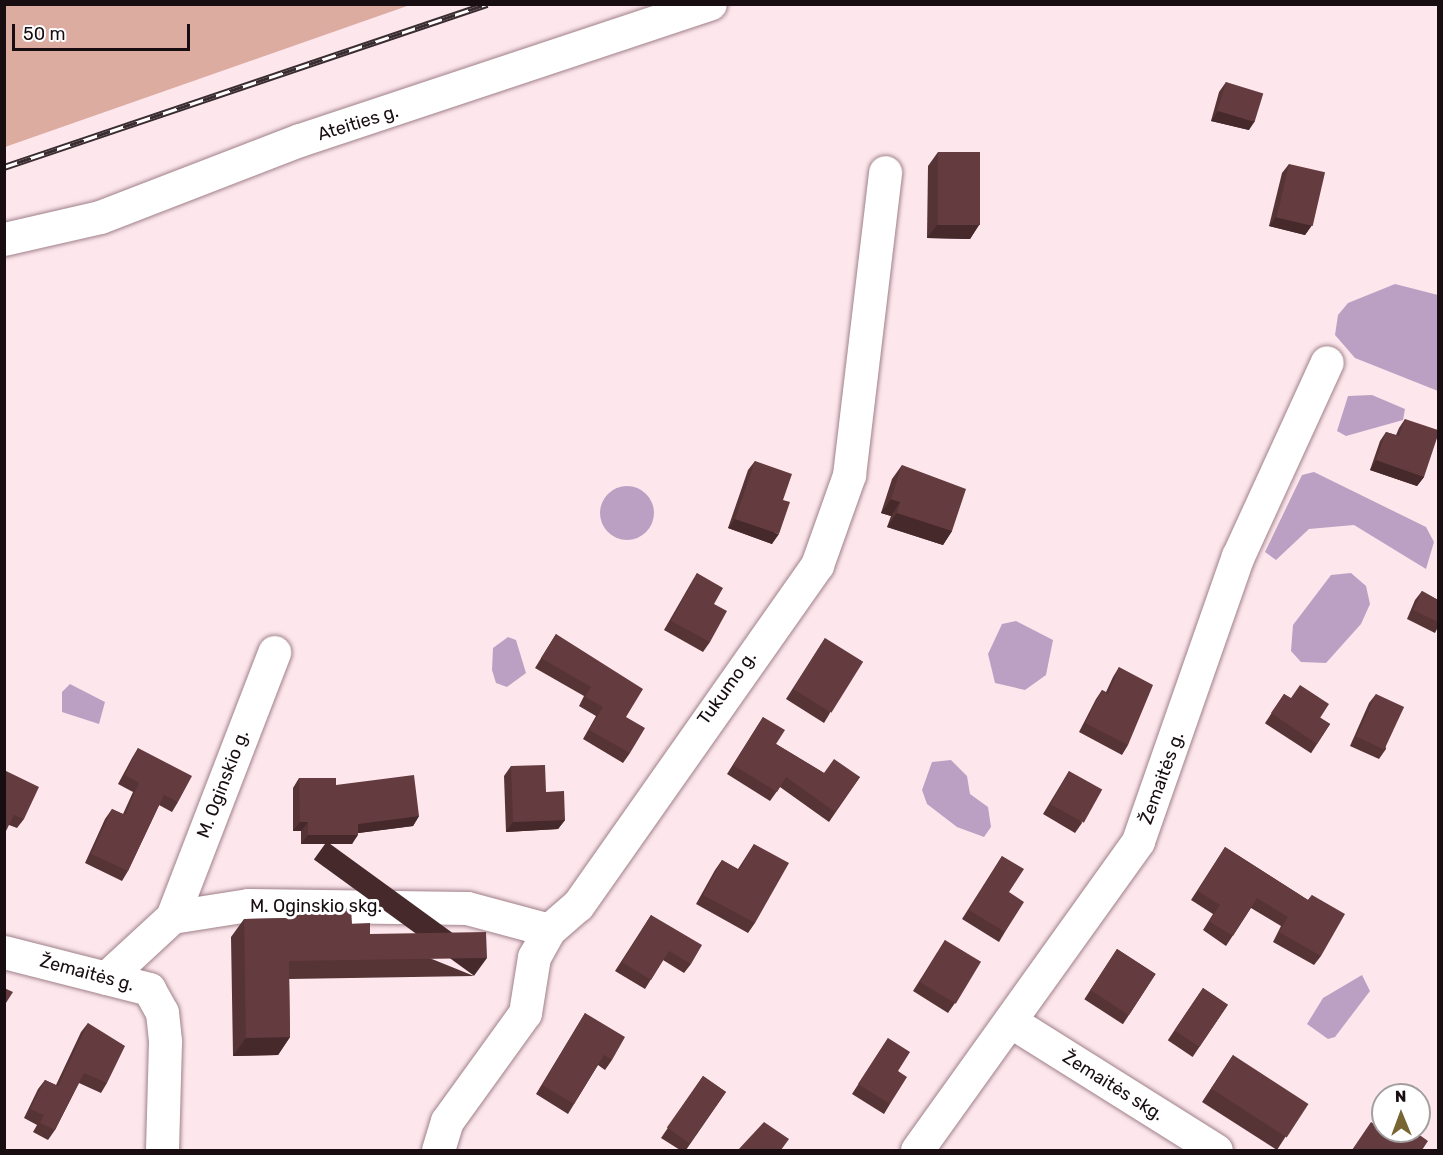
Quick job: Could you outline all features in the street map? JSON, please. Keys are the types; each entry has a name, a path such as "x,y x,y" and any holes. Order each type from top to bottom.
{"street":[{"name":"Ateities g.","path":"4,239 100,217 300,140 710,4"},
{"name":"Tukumo g.","path":"438,1150 447,1121 525,1013 534,957 549,930 578,905 817,565 849,475 885,172"},
{"name":"Žemaitės g.","path":"917,1150 1138,841 1238,556 1327,363"},
{"name":"M. Oginskio g.","path":"172,917 274,652"},
{"name":"M. Oginskio skg.","path":"172,917 248,905 467,908 549,930"},
{"path":"106,978 172,917"},
{"name":"Žemaitės g.","path":"4,952 149,989 162,1012 162,1150"},
{"name":"Žemaitės skg.","path":"1010,1021 1216,1150"}],"shaded area":[{"path":"5,4 410,4 410,5 5,147"},
{"path":"1395,284 1438,295 1438,391 1355,358 1335,335 1338,315 1348,303"},
{"path":"1372,395 1405,409 1403,420 1346,436 1337,431 1348,396"},
{"path":"1314,472 1426,527 1434,542 1426,569 1354,525 1309,529 1276,560 1265,552 1302,475"},
{"path":"622,486 632,486 642,490 650,498 654,513 650,528 642,536 632,540 622,540 612,536 604,528 600,518 600,508 604,498 612,490"},
{"path":"1351,573 1366,586 1370,604 1361,624 1326,663 1301,662 1291,651 1293,625 1331,575"},
{"path":"1016,621 1053,640 1046,675 1025,690 995,683 988,654 1002,624"},
{"path":"508,637 516,640 526,673 507,687 496,683 492,670 493,648"},
{"path":"70,684 105,702 99,724 62,712 62,692"},
{"path":"951,760 967,776 970,794 988,807 991,827 984,837 957,827 927,804 922,790 932,762"},
{"path":"1362,975 1370,991 1335,1037 1328,1039 1307,1024 1323,998"}],"building":[{"path":"1226,82 1263,93 1255,122 1217,111"},
{"path":"938,152 980,152 980,225 938,225"},
{"path":"1289,164 1325,172 1313,226 1277,218"},
{"path":"1405,419 1438,430 1424,477 1376,460 1386,432 1399,436"},
{"path":"755,461 792,474 783,500 790,502 779,534 735,519"},
{"path":"902,465 966,489 952,531 897,513 900,502 891,499"},
{"path":"697,573 723,588 714,604 727,611 710,642 671,621"},
{"path":"1422,591 1438,600 1438,622 1413,610"},
{"path":"556,634 643,689 626,717 645,728 630,753 589,730 603,707 585,697 591,687 541,658"},
{"path":"825,638 863,662 831,713 793,689"},
{"path":"1119,667 1153,685 1128,745 1085,723 1102,690 1108,694"},
{"path":"1300,685 1329,704 1320,718 1330,724 1317,744 1271,713 1284,694 1291,698"},
{"path":"1376,694 1404,707 1384,750 1356,737"},
{"path":"763,717 785,730 776,744 824,773 834,759 860,777 835,812 786,777 777,792 733,765"},
{"path":"138,748 192,776 178,802 164,795 128,871 91,854 112,809 125,815 139,783 125,775"},
{"path":"545,765 546,792 564,791 565,820 513,822 511,766"},
{"path":"4,770 39,787 24,819 14,815 4,835"},
{"path":"1069,771 1102,789 1084,823 1051,804"},
{"path":"414,775 419,816 358,824 358,835 308,835 308,822 300,822 299,778 336,778 336,785"},
{"path":"754,844 789,863 755,923 703,895 722,860 739,870"},
{"path":"1225,847 1308,900 1312,895 1345,914 1321,956 1279,932 1288,917 1257,898 1233,936 1209,921 1220,905 1198,891"},
{"path":"1002,856 1024,869 1009,892 1024,902 1005,932 969,910"},
{"path":"351,908 352,924 370,923 370,934 486,932 487,958 289,961 290,1037 246,1038 244,919 296,918 296,909"},
{"path":"651,915 702,945 691,964 669,951 651,980 622,962"},
{"path":"945,940 981,962 956,1004 920,982"},
{"path":"1117,949 1156,974 1129,1015 1090,990"},
{"path":"4,988 13,992 4,1006"},
{"path":"1203,988 1228,1005 1199,1047 1174,1030"},
{"path":"585,1013 625,1037 612,1060 604,1055 574,1104 542,1085"},
{"path":"88,1023 125,1046 107,1083 84,1073 55,1130 40,1123 44,1115 30,1109 45,1080 58,1086"},
{"path":"888,1038 910,1052 898,1071 907,1077 890,1104 858,1084"},
{"path":"1233,1055 1308,1104 1287,1138 1211,1089"},
{"path":"703,1076 726,1092 690,1144 667,1128"},
{"path":"764,1122 789,1139 781,1150 738,1150"},
{"path":"1371,1122 1371,1143 1427,1143 1422,1150 1352,1150"}],"railway":[{"path":"4,167 487,4"}]}
